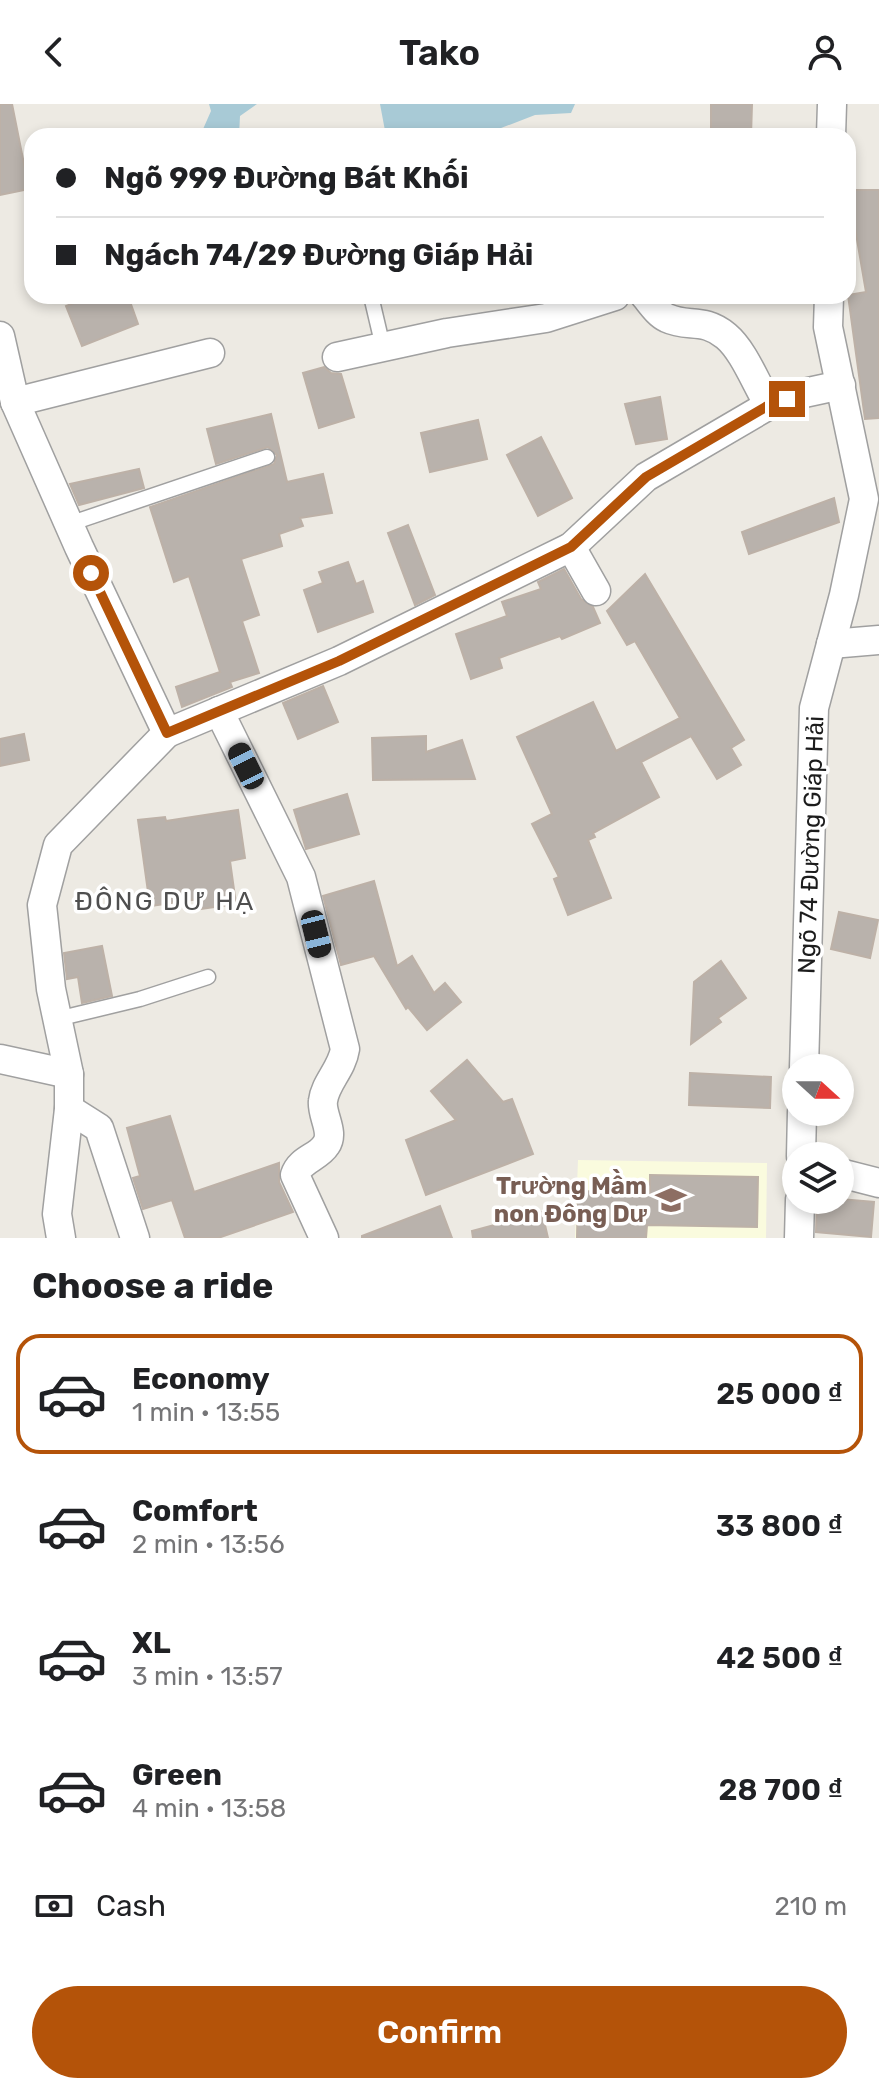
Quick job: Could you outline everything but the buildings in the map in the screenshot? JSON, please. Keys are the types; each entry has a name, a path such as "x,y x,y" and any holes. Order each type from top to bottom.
{"street":[{"path":"831,128 832,104"},
{"path":"337,357 447,333 546,318 590,304"},
{"path":"653,304 667,318 702,323 725,335 744,359 753,381 769,405"},
{"name":"Ngõ 74 Đường Giáp Hải","path":"804,1054 814,708 864,499 828,327 829,304"},
{"path":"0,336 15,402 167,733"},
{"path":"15,402 210,353"},
{"path":"61,1238 57,1214 69,1109 69,1074 51,989 42,905 58,845 167,733 339,661 571,547 646,477 769,405 841,385"},
{"path":"571,547 596,591"},
{"path":"831,644 879,640"},
{"path":"219,711 301,877 345,1049 336,1075 323,1097 322,1113 329,1141 299,1165 295,1175 324,1238"},
{"path":"0,1059 69,1074"},
{"path":"69,1109 99,1128 135,1238"},
{"path":"854,1177 879,1183"},
{"path":"799,1238 800,1214"}],"lane":[{"path":"373,304 383,347"},
{"path":"69,524 267,457"},
{"path":"57,1019 140,999 208,977"}],"shaded area":[{"name":"Trường Mầm non Đông Dư","path":"578,1160 767,1163 766,1238 575,1238"}],"water":[{"path":"209,104 257,104 240,116 239,128 204,128 211,111"},
{"path":"380,104 575,104 571,113 535,115 501,128 384,128"}],"place":[{"name":"Trường Mầm non Đông Dư","path":"671,1200"}],"district":[{"name":"ĐÔNG DƯ HẠ","path":"165,901"}],"route":[{"path":"91,573 167,733 339,661 571,547 646,477 769,405 787,399"}]}
